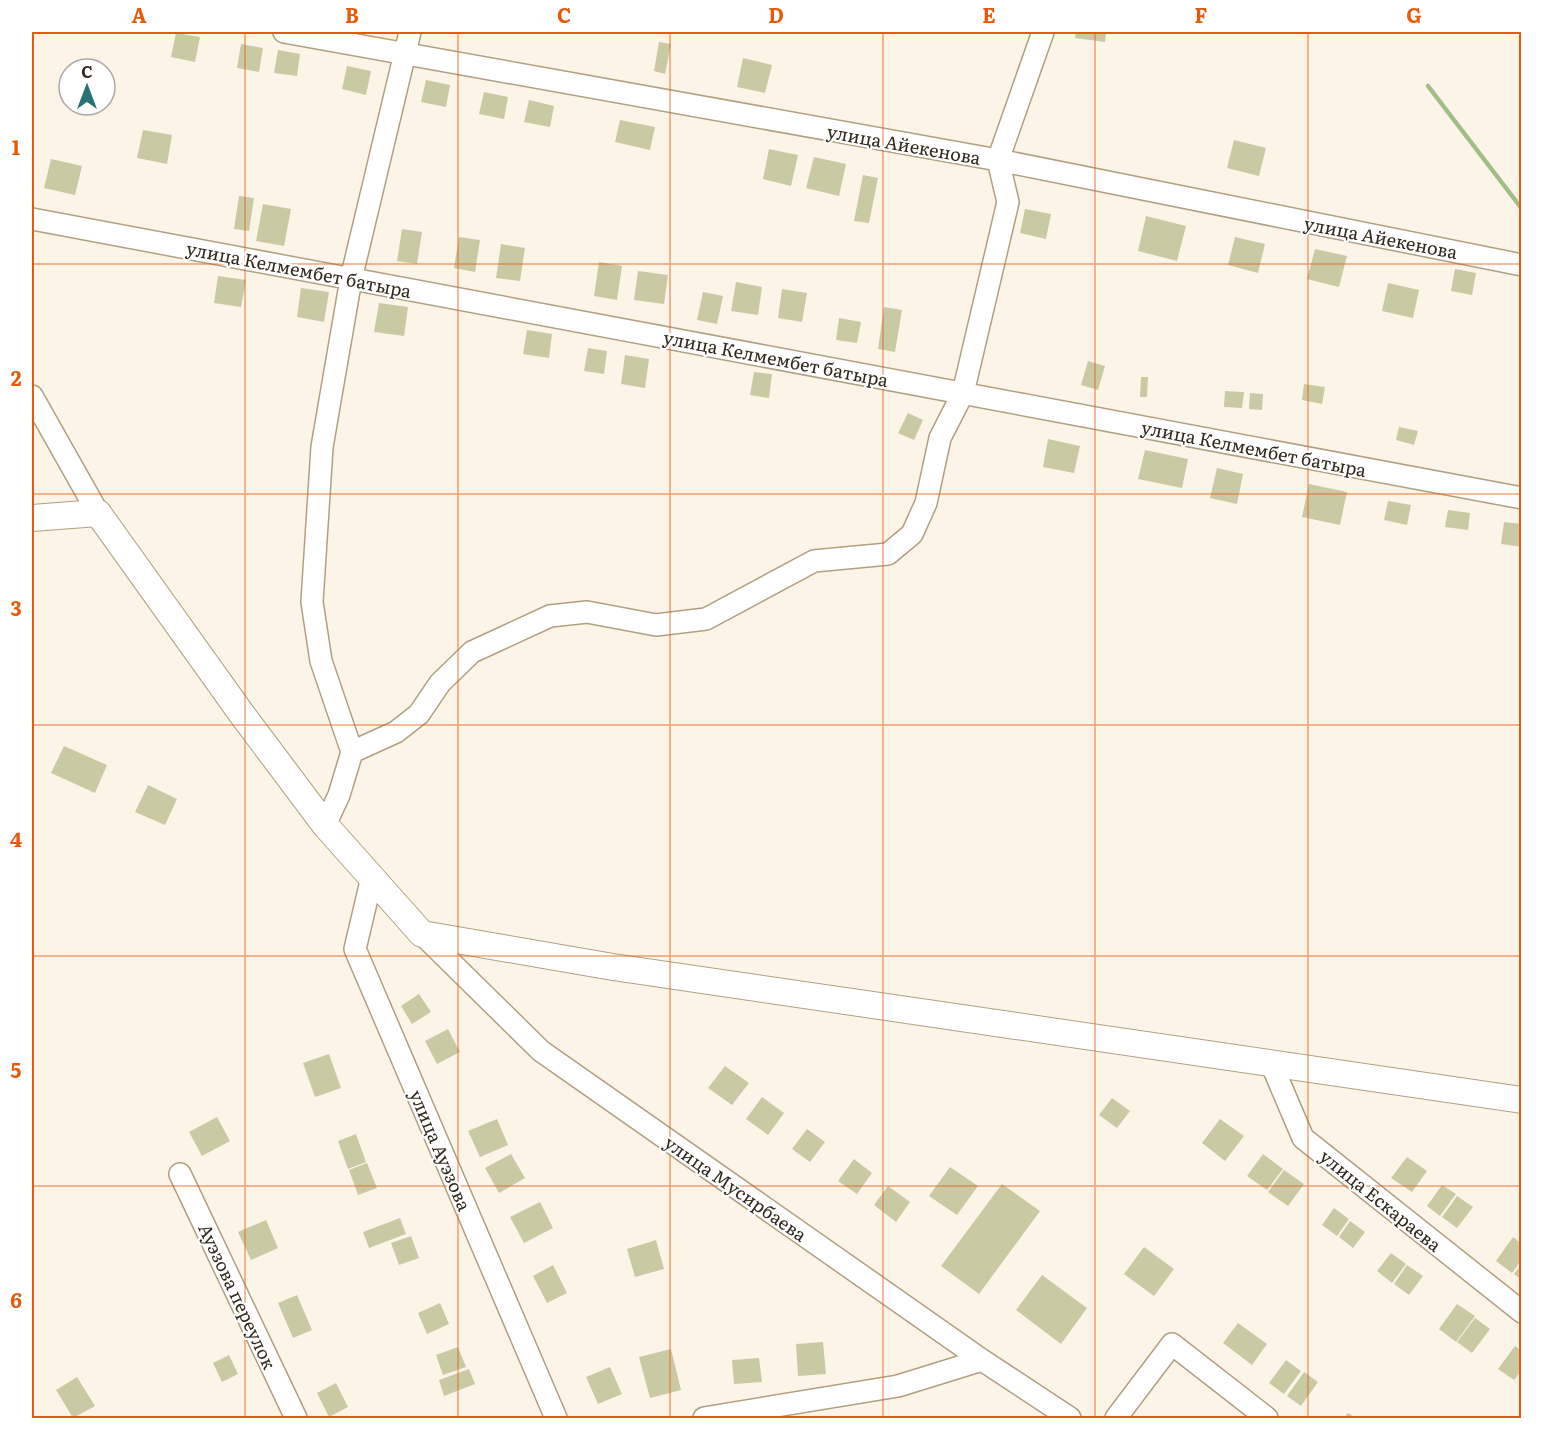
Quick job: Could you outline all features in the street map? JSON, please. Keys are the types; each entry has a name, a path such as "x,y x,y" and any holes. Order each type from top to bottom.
{"main road":[{"path":"32,518 98,513 241,713 325,825 422,934 613,967 1521,1100"}],"street":[{"name":"улица Айекенова","path":"284,32 998,160 1521,265"},
{"path":"325,825 339,795 352,752 321,662 312,602 322,447 351,279 410,32"},
{"path":"352,752 396,732 419,714 440,683 472,652 550,616 587,612 656,625 706,619 814,561 888,554 912,534 926,503 940,438 963,393 1008,202 998,160 1043,32"},
{"name":"улица Келмембет батыра","path":"32,219 1521,498"},
{"path":"32,396 98,513"},
{"name":"улица Ауэзова","path":"372,877 355,949 556,1419"},
{"name":"улица Мусирбаева","path":"422,934 541,1051 982,1360 1070,1419"},
{"name":"улица Ескараева","path":"1271,1064 1303,1138 1521,1312"},
{"name":"Ауэзова переулок","path":"180,1174 296,1419"},
{"path":"1116,1419 1172,1344 1267,1419"},
{"path":"704,1419 898,1386 982,1360"}],"building":[{"path":"1076,32 1106,32 1105,42 1075,38"},
{"path":"176,33 200,37 195,62 171,57"},
{"path":"659,42 671,44 665,74 654,71"},
{"path":"241,44 263,48 259,72 237,68"},
{"path":"278,50 300,54 297,76 274,73"},
{"path":"743,58 772,65 765,93 737,87"},
{"path":"347,66 371,71 366,95 342,89"},
{"path":"426,80 450,85 446,107 421,102"},
{"path":"484,92 508,97 504,119 479,114"},
{"path":"529,100 554,106 550,127 524,122"},
{"path":"620,120 655,127 650,150 615,142"},
{"path":"143,130 172,135 167,164 137,158"},
{"path":"1234,140 1266,148 1259,176 1227,168"},
{"path":"769,149 798,155 791,186 763,179"},
{"path":"814,157 846,164 839,196 806,188"},
{"path":"51,159 82,166 75,195 44,188"},
{"path":"863,175 878,178 869,223 854,221"},
{"path":"239,196 254,198 249,231 234,229"},
{"path":"263,204 291,209 284,246 256,241"},
{"path":"1025,209 1051,214 1046,239 1020,233"},
{"path":"1146,216 1186,226 1177,261 1138,251"},
{"path":"402,229 422,232 417,264 397,261"},
{"path":"459,237 480,240 475,272 454,268"},
{"path":"1235,237 1265,244 1258,273 1228,265"},
{"path":"501,244 525,248 520,281 496,278"},
{"path":"1315,249 1347,256 1339,287 1307,279"},
{"path":"599,262 622,266 617,300 594,296"},
{"path":"1455,269 1476,273 1472,295 1451,291"},
{"path":"638,271 668,275 664,304 634,300"},
{"path":"218,276 246,280 241,307 214,303"},
{"path":"736,282 762,287 758,315 731,311"},
{"path":"1388,283 1419,290 1413,318 1382,311"},
{"path":"301,288 329,292 324,322 297,317"},
{"path":"782,289 807,293 802,322 778,318"},
{"path":"703,292 723,296 717,324 697,320"},
{"path":"379,303 408,307 404,336 374,332"},
{"path":"884,307 902,310 895,352 878,349"},
{"path":"839,318 861,322 857,343 836,340"},
{"path":"527,330 552,334 549,358 523,354"},
{"path":"588,348 607,351 604,374 584,371"},
{"path":"625,355 649,359 645,388 621,384"},
{"path":"1088,361 1105,366 1098,390 1081,385"},
{"path":"754,372 772,374 769,398 750,395"},
{"path":"1141,377 1148,377 1147,397 1140,397"},
{"path":"1304,384 1325,387 1322,404 1302,400"},
{"path":"1225,391 1244,392 1242,408 1224,407"},
{"path":"1250,393 1263,394 1262,410 1249,409"},
{"path":"908,413 923,420 914,440 898,433"},
{"path":"1399,427 1418,431 1414,445 1396,440"},
{"path":"1048,439 1080,446 1074,473 1043,467"},
{"path":"1145,450 1188,459 1182,488 1138,479"},
{"path":"1217,468 1243,474 1237,504 1210,498"},
{"path":"1309,484 1347,492 1340,525 1302,517"},
{"path":"1388,501 1411,505 1407,525 1384,520"},
{"path":"1448,510 1470,513 1468,530 1445,527"},
{"path":"1504,522 1522,524 1522,547 1501,544"},
{"path":"64,746 107,765 95,793 51,773"},
{"path":"148,785 177,799 165,825 135,812"},
{"path":"419,994 431,1012 412,1024 401,1006"},
{"path":"448,1029 460,1052 437,1064 425,1041"},
{"path":"329,1054 341,1088 315,1097 303,1063"},
{"path":"725,1066 749,1083 732,1105 708,1088"},
{"path":"762,1097 784,1113 768,1135 746,1119"},
{"path":"1112,1098 1130,1111 1117,1128 1099,1115"},
{"path":"217,1117 230,1141 202,1156 189,1132"},
{"path":"497,1119 508,1145 480,1157 468,1131"},
{"path":"1220,1119 1244,1136 1225,1161 1202,1143"},
{"path":"807,1129 825,1142 810,1162 792,1149"},
{"path":"356,1134 366,1162 348,1169 338,1141"},
{"path":"511,1154 525,1178 499,1193 485,1168"},
{"path":"1263,1154 1283,1169 1267,1190 1247,1176"},
{"path":"1407,1157 1427,1171 1412,1192 1391,1178"},
{"path":"854,1159 872,1173 857,1194 838,1181"},
{"path":"367,1163 377,1188 358,1195 349,1170"},
{"path":"950,1167 978,1186 957,1215 929,1196"},
{"path":"1284,1170 1304,1184 1288,1206 1268,1192"},
{"path":"1002,1184 1040,1211 979,1294 941,1266"},
{"path":"1442,1185 1456,1194 1440,1216 1427,1206"},
{"path":"888,1186 910,1202 896,1222 874,1205"},
{"path":"1457,1196 1473,1207 1457,1228 1442,1217"},
{"path":"540,1202 553,1228 524,1243 510,1217"},
{"path":"1334,1208 1349,1219 1337,1236 1322,1225"},
{"path":"400,1218 406,1234 369,1248 363,1232"},
{"path":"266,1220 278,1248 251,1260 238,1232"},
{"path":"1350,1221 1365,1232 1353,1248 1339,1237"},
{"path":"411,1236 419,1258 399,1265 391,1243"},
{"path":"1513,1237 1522,1244 1522,1259 1512,1273 1496,1261"},
{"path":"656,1240 664,1269 635,1277 627,1249"},
{"path":"1144,1247 1174,1269 1154,1296 1124,1274"},
{"path":"1391,1253 1406,1264 1392,1283 1377,1271"},
{"path":"1522,1264 1522,1280 1514,1274"},
{"path":"553,1265 567,1293 547,1303 533,1276"},
{"path":"1407,1265 1423,1276 1409,1295 1394,1284"},
{"path":"1042,1275 1087,1308 1061,1344 1016,1310"},
{"path":"297,1295 312,1330 293,1338 278,1303"},
{"path":"440,1303 449,1324 427,1334 418,1313"},
{"path":"1457,1304 1475,1316 1456,1342 1439,1329"},
{"path":"1475,1318 1490,1329 1472,1353 1457,1342"},
{"path":"1238,1323 1267,1344 1252,1365 1223,1343"},
{"path":"823,1342 826,1374 798,1376 796,1344"},
{"path":"1515,1346 1522,1351 1522,1370 1514,1380 1498,1369"},
{"path":"458,1347 466,1367 443,1375 436,1355"},
{"path":"671,1349 681,1390 650,1398 639,1357"},
{"path":"229,1355 238,1374 222,1382 213,1363"},
{"path":"759,1358 762,1382 734,1384 732,1360"},
{"path":"1286,1360 1301,1371 1284,1394 1269,1383"},
{"path":"610,1367 622,1394 598,1404 586,1377"},
{"path":"469,1369 475,1384 444,1396 439,1380"},
{"path":"1304,1372 1318,1382 1301,1406 1287,1396"},
{"path":"77,1377 95,1406 73,1418 56,1390"},
{"path":"336,1383 348,1407 329,1417 317,1393"},
{"path":"1348,1413 1356,1418 1344,1418"}],"waterway":[{"path":"1428,86 1522,209"}]}
